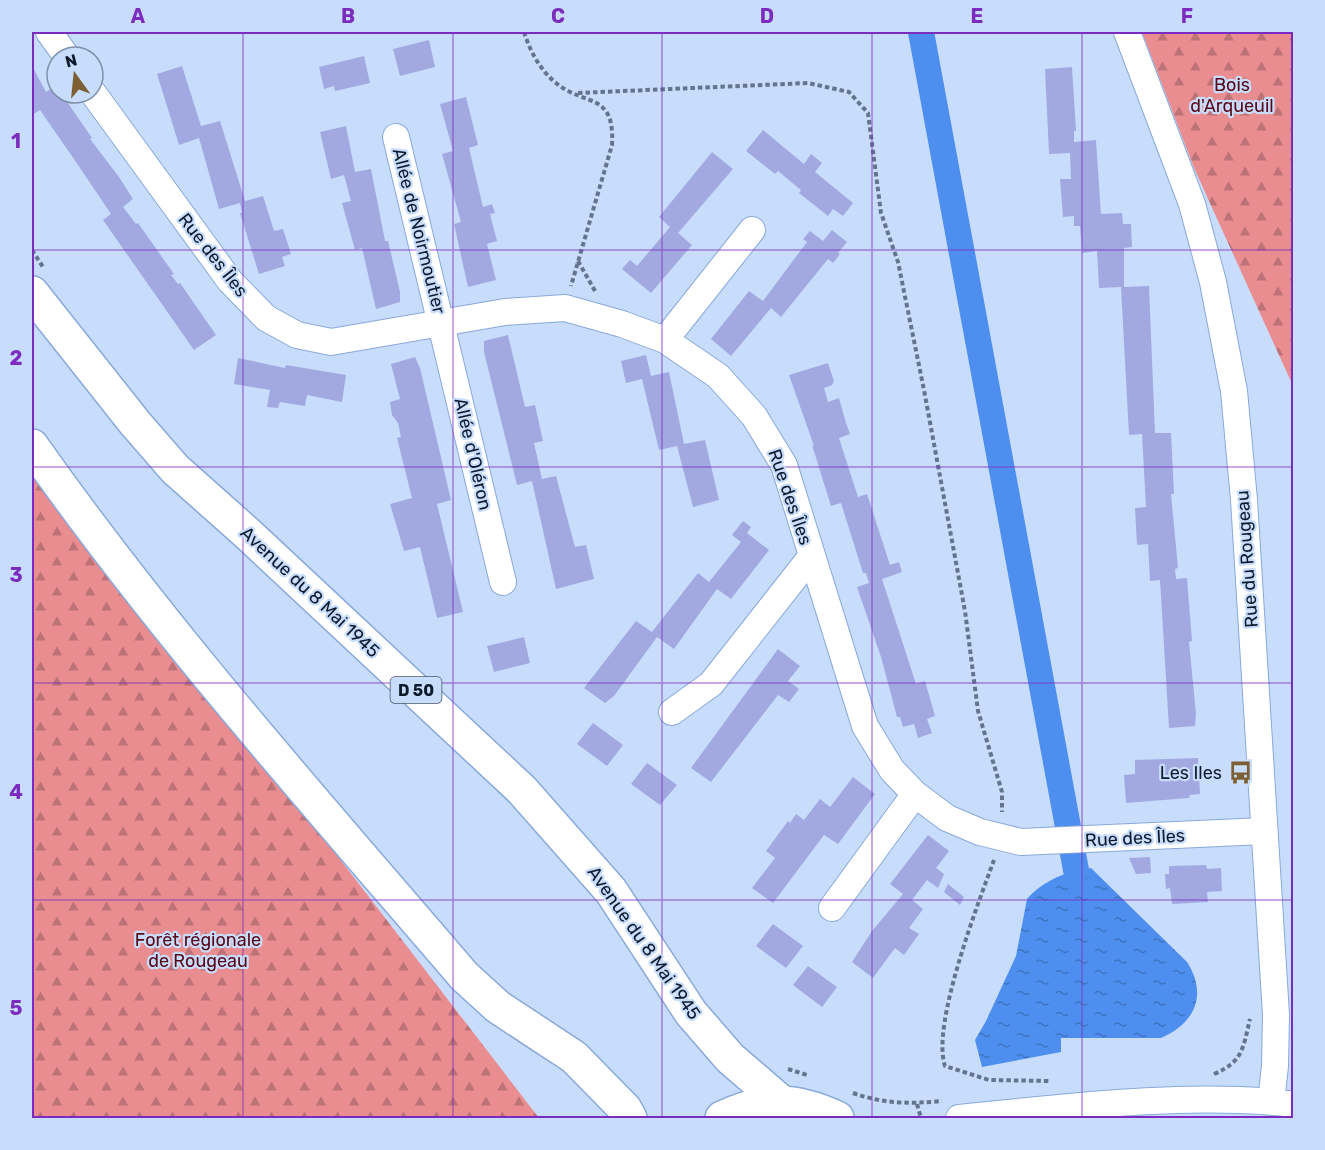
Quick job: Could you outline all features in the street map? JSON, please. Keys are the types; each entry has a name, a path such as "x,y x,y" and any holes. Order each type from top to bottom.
{"main road":[{"name":"Avenue du 8 Mai 1945","path":"32,293 135,423 175,469 248,534 530,799 611,891 691,1013 729,1058 781,1102"},
{"path":"32,446 82,517 189,651 464,976 498,1007 574,1057 625,1109 630,1119"},
{"path":"722,1119 747,1106 781,1102 813,1107 837,1119"}],"street":[{"path":"49,32 58,45"},
{"name":"Rue du Rougeau","path":"1127,32 1192,204 1214,282 1234,391 1244,500 1276,1015 1275,1066 1282,1103"},
{"name":"Rue des Îles","path":"102,105 230,281 266,318 297,335 331,342 442,325 505,312 565,308 622,324 665,340 718,376 736,392 765,432 784,465 811,557 866,726 892,770 915,794 947,818 1002,839 1047,843 1264,831"},
{"name":"Allée de Noirmoutier","path":"396,137 442,325"},
{"path":"665,340 752,230"},
{"name":"Allée d'Oléron","path":"442,325 503,582"},
{"path":"672,712 711,684 811,557"},
{"path":"832,908 915,794"},
{"path":"959,1119 1199,1100 1282,1103"}],"path":[{"path":"524,32 538,66 557,84 578,93 606,110 613,124 612,145 565,308"},
{"path":"578,93 808,83 849,92 868,114 881,213 898,262 965,611 978,711 1002,792 1002,839 973,920 947,1010 942,1056 945,1066 989,1080 1056,1082"},
{"path":"1209,1077 1232,1067 1243,1046 1250,1018"},
{"path":"917,1104 921,1119"}],"green space":[{"name":"Bois d'Arqueuil","path":"1142,32 1293,32 1293,386 1194,168"},
{"name":"Forêt régionale de Rougeau","path":"32,459 539,1118 32,1118"}],"water":[{"path":"1091,868 1187,962 1197,986 1195,1007 1182,1024 1161,1038 1061,1038 1061,1052 982,1067 975,1040 1016,956 1027,899 1056,878 1073,871"}],"building":[{"path":"429,40 435,67 400,76 393,49"},
{"path":"364,56 370,83 335,91 334,86 324,89 319,67"},
{"path":"32,66 45,90 45,105 69,105 92,138 90,139 133,199 123,207 136,224 138,223 174,274 171,275 178,284 180,283 216,335 194,350 103,220 111,214 76,162 40,110 32,115"},
{"path":"182,66 201,126 220,121 245,201 263,196 274,231 283,229 291,254 282,257 285,266 259,274 240,213 242,213 240,203 219,209 199,138 179,145 157,74"},
{"path":"1072,67 1076,131 1074,131 1074,142 1096,140 1101,214 1122,213 1123,224 1131,224 1132,247 1124,248 1124,287 1149,286 1155,433 1171,433 1174,494 1171,494 1178,568 1175,569 1176,579 1187,578 1195,726 1169,728 1160,580 1150,581 1148,544 1137,545 1135,508 1146,507 1142,434 1129,435 1121,287 1099,288 1097,251 1082,253 1080,226 1074,226 1074,216 1063,217 1060,179 1071,179 1070,153 1049,154 1045,69"},
{"path":"466,97 478,145 469,148 483,207 492,204 495,213 490,214 497,241 487,244 496,280 468,287 454,224 461,222 442,154 453,151 440,104"},
{"path":"346,126 355,172 371,169 385,241 388,241 400,292 400,302 376,309 362,248 355,250 342,203 351,201 344,175 331,179 320,132"},
{"path":"763,130 804,164 811,154 822,163 815,172 853,203 843,216 833,209 828,216 799,193 801,190 778,171 775,174 746,151"},
{"path":"712,152 733,169 678,233 692,245 651,293 622,269 630,260 637,266 670,227 659,217"},
{"path":"832,230 847,242 838,253 840,254 833,263 828,259 781,317 771,308 731,356 711,339 749,291 763,301 807,242 803,239 810,231 823,241"},
{"path":"508,335 525,407 535,405 543,441 534,443 542,479 556,476 575,547 586,545 594,579 556,589 532,481 517,485 484,352 484,341"},
{"path":"646,355 651,376 669,372 684,444 705,440 719,500 693,507 677,446 659,450 642,379 626,383 621,361"},
{"path":"415,357 420,368 451,500 437,504 463,612 437,618 420,547 404,551 390,504 412,498 397,438 401,437 398,423 392,415 390,402 400,399 391,364"},
{"path":"238,358 285,368 286,365 346,375 342,402 307,395 305,406 280,402 278,408 267,407 270,390 234,384"},
{"path":"828,363 834,381 832,385 824,388 828,402 839,398 850,434 839,438 858,497 867,494 890,565 899,562 902,572 882,579 916,684 925,681 935,716 927,719 932,733 918,738 914,724 903,727 900,717 897,717 881,657 857,587 869,583 866,573 863,573 841,503 831,506 812,445 814,446 789,375"},
{"path":"743,521 751,527 747,533 769,550 731,599 717,589 674,649 657,637 614,696 605,703 584,688 636,621 652,632 698,573 709,582 741,542 732,535"},
{"path":"524,637 530,663 494,672 487,646"},
{"path":"778,649 800,666 788,681 799,689 789,702 778,695 711,782 691,768"},
{"path":"593,723 623,745 607,766 577,744"},
{"path":"1198,758 1200,794 1190,795 1189,798 1126,803 1124,775 1135,774 1135,760"},
{"path":"647,763 677,785 660,805 631,784"},
{"path":"853,777 875,794 838,844 824,835 773,903 752,888 775,858 766,851 788,821 790,823 796,814 804,820 820,799 830,807"},
{"path":"928,835 949,851 936,868 944,874 938,888 927,880 912,900 923,909 909,928 919,934 904,955 895,948 873,978 852,962 872,931 903,894 890,884"},
{"path":"1150,857 1151,873 1136,874 1129,858"},
{"path":"1206,865 1207,869 1221,868 1222,891 1207,892 1208,902 1172,904 1170,888 1166,889 1165,874 1169,874 1169,866"},
{"path":"948,884 964,897 960,905 944,892"},
{"path":"773,924 803,946 786,968 756,946"},
{"path":"808,966 837,987 822,1007 793,985"}],"waterway":[{"path":"921,32 1076,870"}],"place":[{"name":"Les Iles","path":"1240,773"}]}
